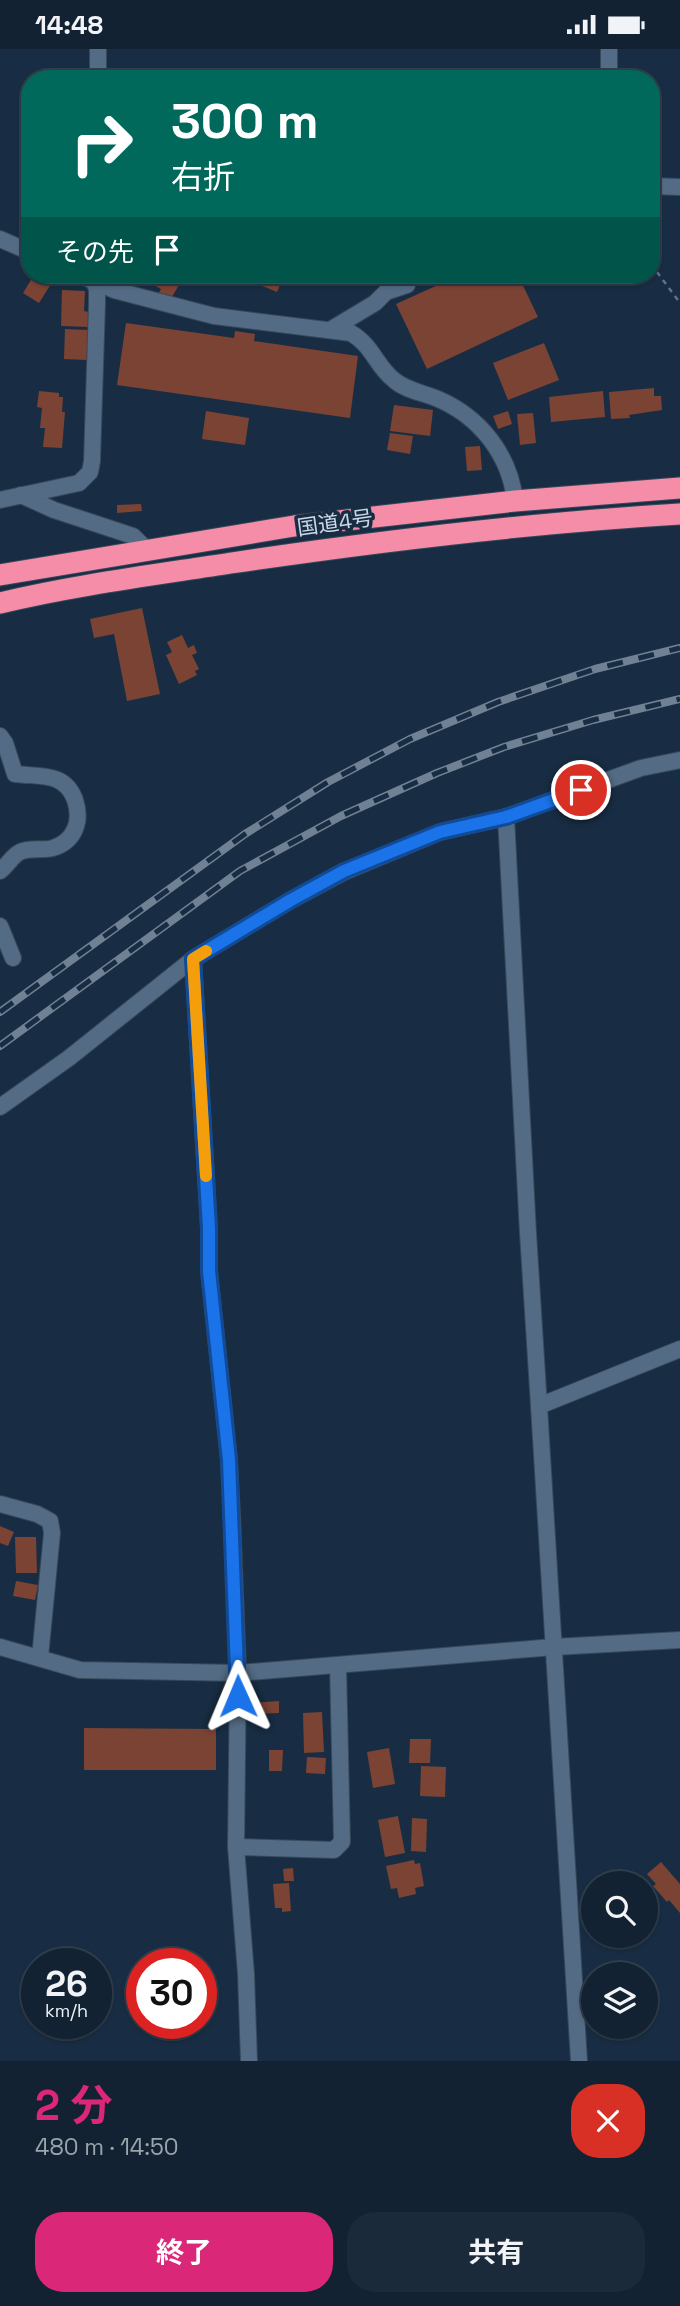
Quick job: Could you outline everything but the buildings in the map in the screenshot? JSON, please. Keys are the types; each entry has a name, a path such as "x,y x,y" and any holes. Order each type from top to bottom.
{"highway":[{"name":"国道4号","path":"0,575 294,526 514,501 680,488"},
{"name":"国道4号","path":"0,603 154,575 341,547 517,526 680,514"}],"street":[{"path":"98,49 98,70"},
{"path":"609,49 609,70"},
{"path":"660,187 680,187"},
{"path":"0,239 21,249"},
{"path":"0,500 79,483 90,472 97,303 97,289 93,284"},
{"path":"102,284 114,290 214,316 351,333 363,340 396,382 455,406 470,416 508,466 514,501"},
{"path":"330,330 375,303 386,292 407,285"},
{"path":"21,495 54,510 133,537 146,549"},
{"path":"0,736 15,774 61,779 71,789 79,823 72,836 54,848 20,852 0,871"},
{"path":"0,1107 69,1058 193,959 344,871 440,832 506,817 641,768 680,760"},
{"path":"506,817 528,1233 579,2061"},
{"path":"0,926 13,958"},
{"path":"193,959 209,1228 209,1271 229,1460 238,1673 236,1847 246,1974 249,2061"},
{"path":"539,1406 680,1349"},
{"path":"0,1504 37,1514 50,1521 52,1533 40,1657"},
{"path":"0,1647 80,1670 238,1673 554,1647 680,1640"},
{"path":"236,1847 334,1850 342,1842 338,1665"}],"path":[{"path":"660,276 680,303"}],"railway":[{"path":"0,1012 245,834 328,782 410,739 498,702 595,669 680,648"},
{"path":"0,1046 240,871 341,816 437,773 504,747 593,720 680,699"}],"slow traffic":[{"path":"206,951 193,959 206,1176"}],"route":[{"path":"238,1696 229,1460 209,1271 209,1228 193,959 344,871 440,832 506,817 581,790"}]}
